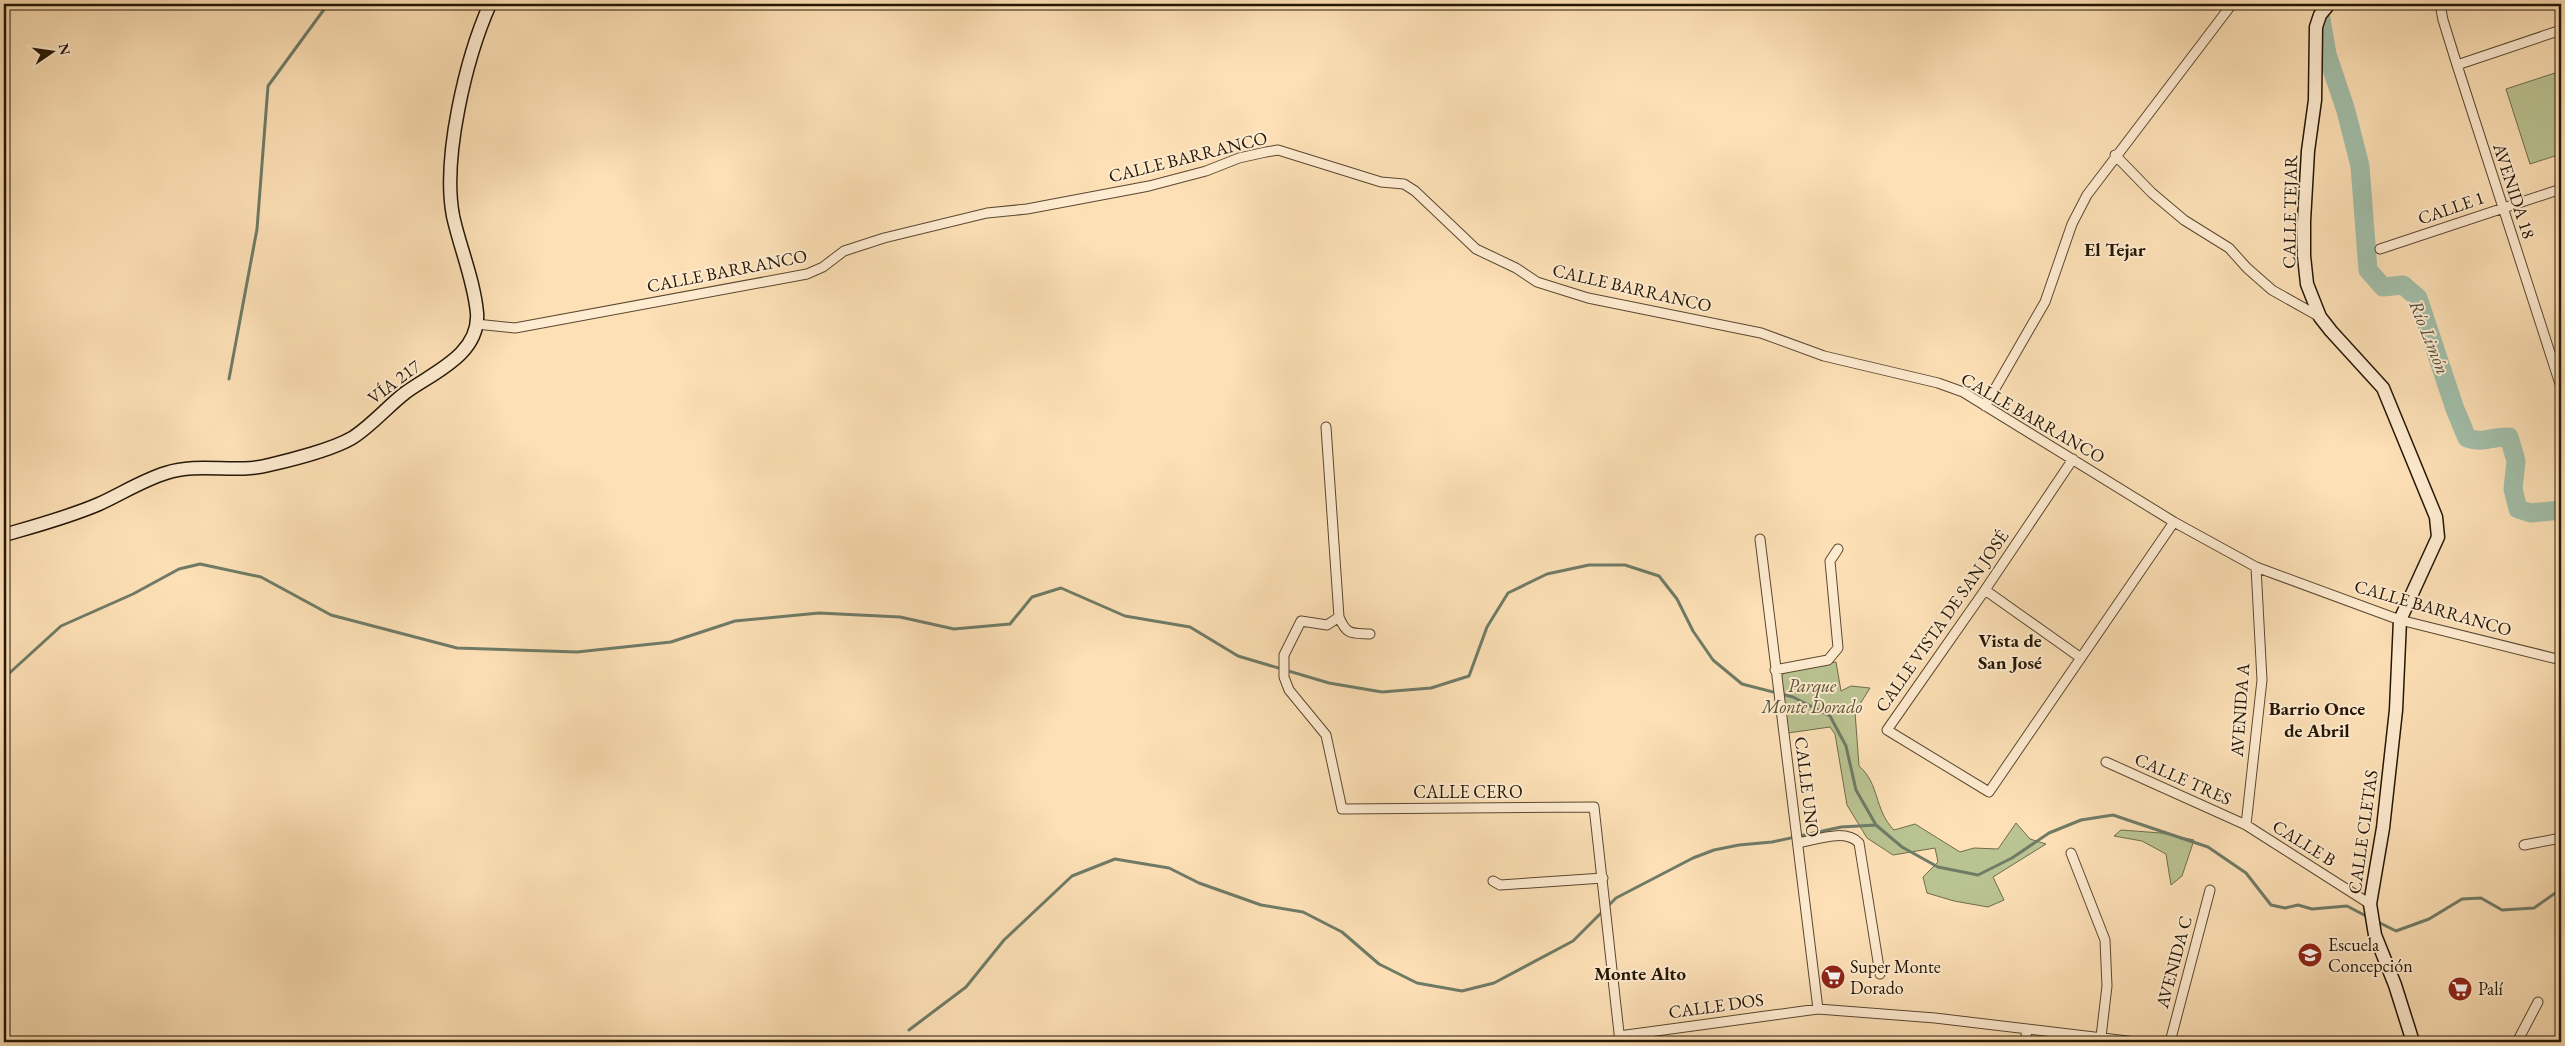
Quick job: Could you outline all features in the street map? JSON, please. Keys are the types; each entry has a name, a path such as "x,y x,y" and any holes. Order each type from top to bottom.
{"street":[{"name":"VÍA 217","path":"4,535 96,505 172,471 188,467 238,468 267,466 338,444 352,438 405,393 450,363 464,350 476,324 473,293 453,214 450,176 468,65 490,4"},
{"path":"1985,406 2045,302 2072,224 2087,195 2115,155 2232,4"},
{"name":"CALLE TEJAR","path":"2329,4 2320,15 2316,27 2315,100 2308,151 2304,221 2304,256 2307,284 2320,317 2383,388 2436,517 2438,537 2400,620"},
{"name":"AVENIDA 18","path":"2440,4 2442,20 2561,387"},
{"path":"2457,65 2561,30"},
{"name":"CALLE BARRANCO","path":"476,324 514,328 807,274 823,267 844,251 954,220 1027,209 1149,186 1206,170 1239,158 1278,150 1381,182 1404,184 1415,191 1476,249 1516,268 1537,282 1588,298 1761,333 1824,356 1938,383 1963,392 2174,522 2256,567 2400,620 2561,660"},
{"path":"2115,155 2152,193 2184,220 2230,248 2247,268 2272,290 2320,317"},
{"name":"CALLE 1","path":"2380,249 2561,189"},
{"path":"1326,427 1339,617 1344,629 1350,633 1370,634"},
{"name":"CALLE VISTA DE SAN JOSÉ","path":"2073,459 1986,590 1887,730 1989,792 2174,522"},
{"name":"CALLE UNO","path":"1760,539 1818,1010"},
{"path":"1776,670 1828,660 1838,648 1830,561 1838,549"},
{"name":"AVENIDA A","path":"2246,825 2262,680 2256,567"},
{"path":"1986,590 2081,658"},
{"name":"CALLE CERO","path":"1339,617 1327,625 1301,621 1284,655 1282,670 1289,690 1326,735 1342,808 1594,807 1603,878"},
{"name":"CALLE CLETAS","path":"2400,620 2396,710 2383,828 2370,904 2375,935 2395,985 2413,1042"},
{"name":"CALLE TRES","path":"2106,762 2246,825"},
{"name":"CALLE B","path":"2246,825 2370,904"},
{"path":"1798,842 1846,835 1854,837 1859,842 1880,974"},
{"path":"2524,845 2561,838"},
{"path":"2072,853 2106,940 2107,986 2101,1037"},
{"path":"1493,882 1500,886 1603,878 1620,1039"},
{"name":"AVENIDA C","path":"2170,1042 2210,890"},
{"path":"2517,1042 2538,1002"},
{"name":"CALLE DOS","path":"1620,1039 1818,1010 1935,1018 2136,1042"},
{"path":"2026,1042 2027,1030"}],"green space":[{"path":"2561,71 2561,154 2530,164 2506,89"},
{"name":"Parque Monte Dorado","path":"1836,662 1841,691 1851,686 1870,688 1855,712 1859,766 1871,781 1883,814 1894,830 1915,824 1960,852 1974,848 1998,849 2016,823 2030,839 2046,844 1993,877 2004,900 1988,907 1954,901 1927,893 1923,877 1938,862 1935,848 1893,855 1867,838 1847,805 1835,734 1830,727 1788,733 1781,681 1782,675 1787,671"},
{"path":"2121,830 2161,833 2194,840 2182,876 2171,885 2166,854 2142,841 2114,836"}],"waterway":[{"path":"229,379 257,229 268,86 328,4"},
{"name":"Río Limón","path":"2321,19 2327,54 2346,111 2360,166 2368,270 2383,287 2403,285 2418,298 2455,409 2467,438 2483,440 2509,437 2516,461 2513,489 2518,509 2531,513 2561,510"},
{"path":"4,678 61,626 133,594 179,569 200,564 261,577 331,615 457,648 577,652 671,642 735,621 819,613 900,617 954,629 1010,624 1032,597 1061,588 1125,616 1190,627 1238,656 1329,683 1382,692 1431,688 1469,676 1487,627 1508,593 1547,574 1589,565 1625,565 1659,576 1677,599 1693,631 1713,660 1742,684 1793,697 1830,716 1846,746 1856,790 1876,825 1902,847 1938,867 1978,875 2012,858 2049,833 2081,820 2113,815 2208,847 2246,873 2271,905 2285,908 2298,905 2312,909 2347,906 2368,917"},
{"path":"909,1030 966,987 1004,940 1072,876 1115,859 1169,868 1199,883 1261,905 1303,912 1342,932 1379,964 1417,983 1462,991 1494,983 1573,941 1616,898 1693,858 1714,850 1739,845 1772,842 1841,827 1876,825"},
{"path":"2378,922 2396,931 2429,919 2462,899 2481,898 2502,910 2534,908 2561,889"}],"place":[{"name":"Escuela Concepción","path":"2310,955"},
{"name":"Super Monte Dorado","path":"1833,977"},
{"name":"Palí","path":"2460,989"}],"district":[{"name":"El Tejar","path":"2115,249"},
{"name":"Vista de San José","path":"2010,651"},
{"name":"Barrio Once de Abril","path":"2317,719"},
{"name":"Monte Alto","path":"1640,973"}]}
